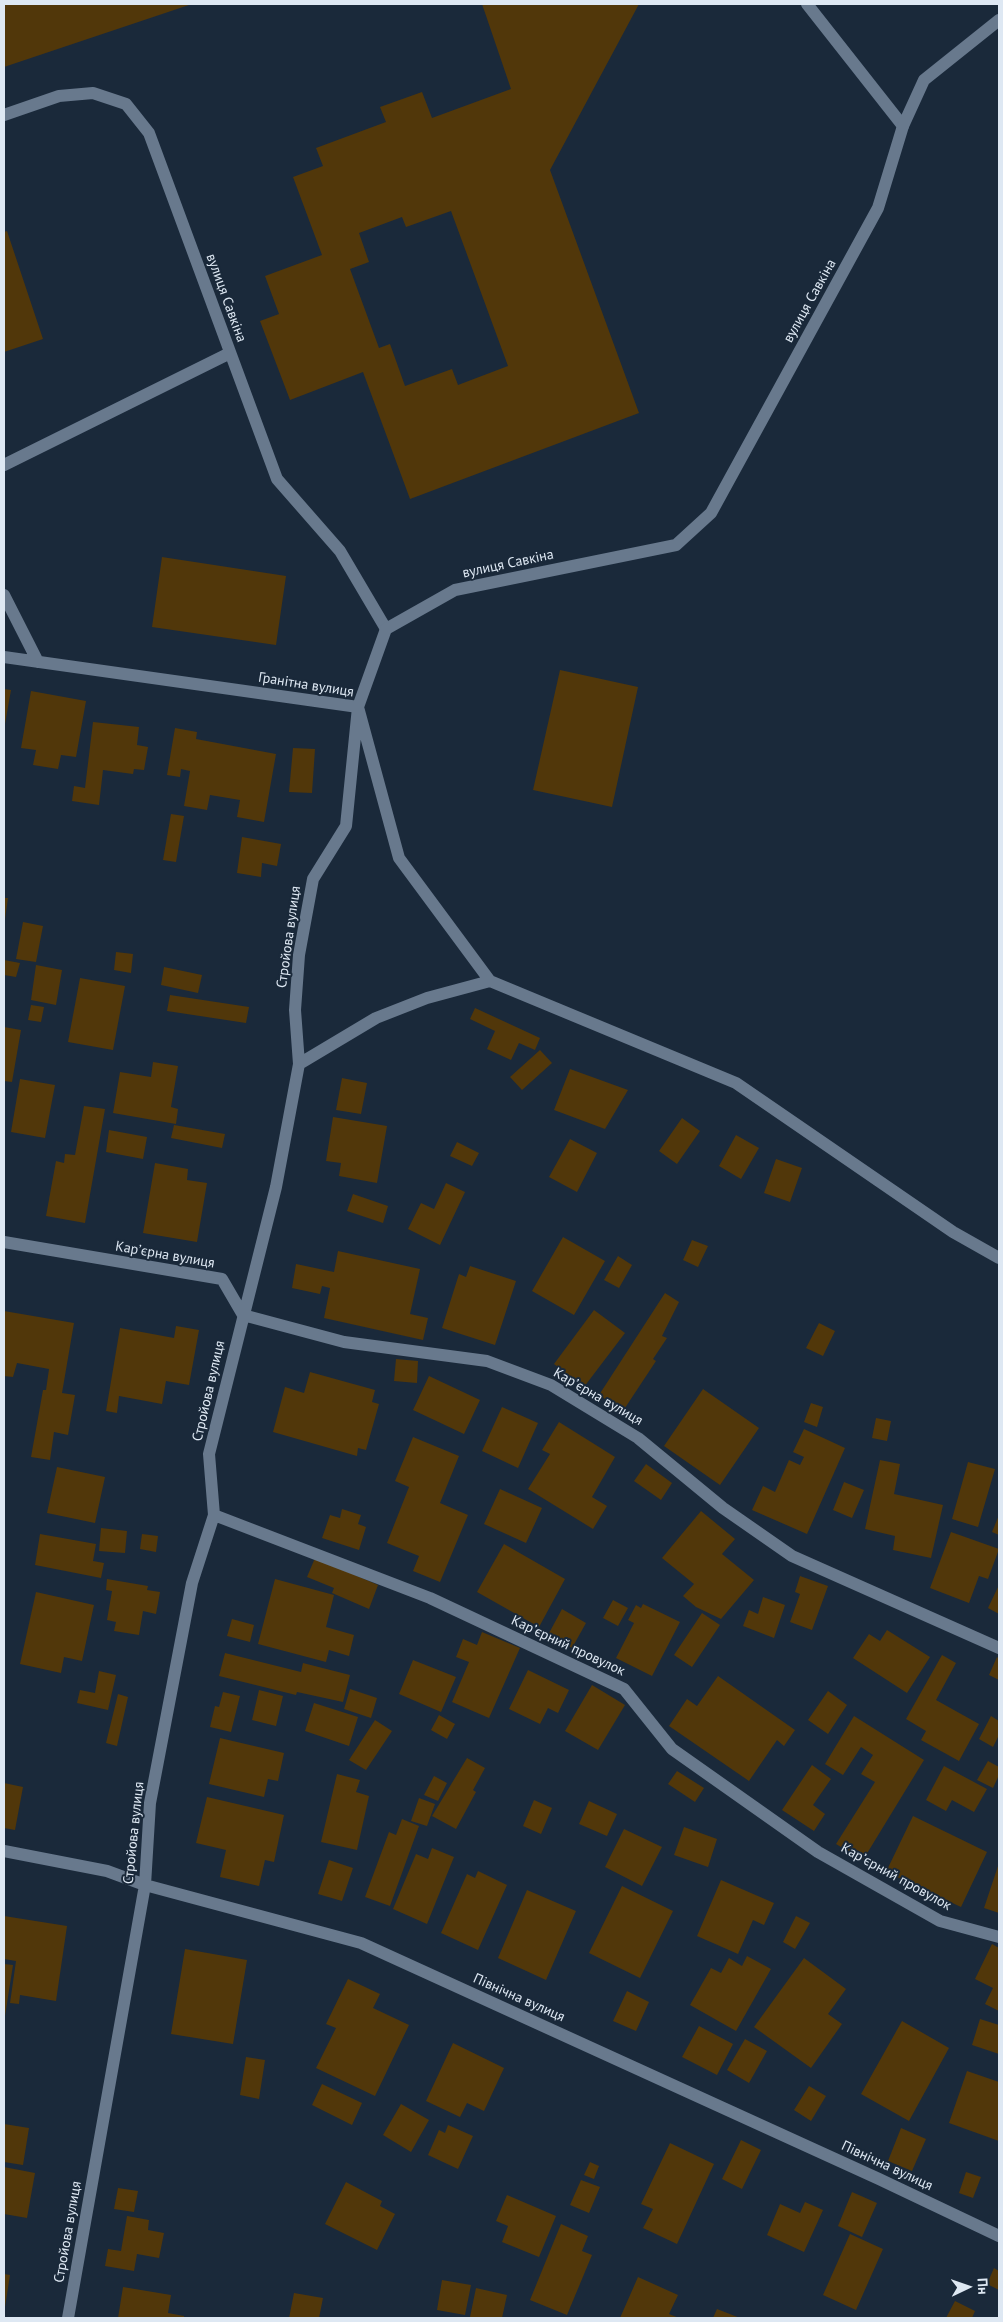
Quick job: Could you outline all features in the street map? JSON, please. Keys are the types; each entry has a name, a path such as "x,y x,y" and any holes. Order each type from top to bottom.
{"street":[{"path":"807,4 903,126"},
{"name":"вулиця Савкіна","path":"4,115 59,96 94,93 126,104 149,133 276,479 340,550 386,629 456,590 676,545 711,514 878,208 903,126 924,80 999,20"},
{"path":"4,465 230,353"},
{"path":"4,594 38,662"},
{"name":"Стройова вулиця","path":"68,2318 145,1886 152,1793 192,1583 214,1515 209,1454 276,1187 299,1064 295,1010 299,955 313,879 346,826 358,707 386,629"},
{"name":"Гранітна вулиця","path":"4,656 358,707 399,858 490,981"},
{"path":"299,1064 376,1018 427,998 490,981 736,1084 953,1232 999,1258"},
{"name":"Карʼєрна вулиця","path":"4,1242 222,1279 243,1315 344,1342 488,1361 552,1385 638,1438 723,1508 792,1556 999,1648"},
{"name":"Карʼєрний провулок","path":"214,1515 430,1598 624,1688 672,1749 818,1852 940,1921 999,1937"},
{"name":"Північна вулиця","path":"4,1851 107,1871 145,1886 361,1943 852,2166 999,2236"}],"building":[{"path":"4,4 192,4 4,67"},
{"path":"482,4 639,4 550,170 639,413 410,499 363,372 290,400 260,321 279,314 265,276 322,255 293,177 323,166 316,148 386,122 380,107 422,92 432,118 511,89","holes":["451,211 508,366 458,385 452,369 405,386 390,344 379,348 350,269 369,262 359,233 402,217 406,227"]},
{"path":"7,231 43,339 4,352 4,232"},
{"path":"162,557 286,576 276,645 152,627"},
{"path":"560,670 638,687 612,807 533,790"},
{"path":"4,689 11,690 5,724 4,724"},
{"path":"31,691 86,701 76,757 61,755 58,769 33,765 36,750 21,748"},
{"path":"93,722 139,727 137,745 148,747 144,770 134,769 133,774 103,770 99,805 72,801 74,786 85,788"},
{"path":"175,728 197,732 196,739 276,754 264,822 237,817 240,800 210,795 207,810 184,806 190,771 181,769 180,777 167,775"},
{"path":"293,748 315,749 312,793 289,792"},
{"path":"171,814 184,816 176,862 163,860"},
{"path":"242,837 281,844 277,866 262,863 261,877 237,873"},
{"path":"4,898 8,898 5,919 4,919"},
{"path":"23,922 43,926 36,962 16,959"},
{"path":"116,952 133,954 131,973 114,970"},
{"path":"4,960 20,963 16,977 4,975"},
{"path":"36,965 62,970 56,1005 31,1000"},
{"path":"164,967 202,975 198,993 161,985"},
{"path":"80,978 125,986 113,1050 68,1042"},
{"path":"170,995 249,1007 246,1023 167,1011"},
{"path":"31,1005 44,1007 41,1022 28,1020"},
{"path":"475,1008 540,1038 535,1050 519,1043 511,1060 487,1049 495,1031 470,1019"},
{"path":"4,1027 21,1030 12,1082 4,1081"},
{"path":"540,1050 552,1063 522,1090 510,1077"},
{"path":"153,1062 178,1066 171,1107 178,1109 176,1124 113,1113 120,1072 151,1077"},
{"path":"570,1069 628,1090 605,1129 554,1110"},
{"path":"342,1078 367,1083 361,1114 336,1110"},
{"path":"20,1079 55,1085 45,1138 11,1132"},
{"path":"84,1106 105,1109 85,1223 46,1216 56,1161 64,1163 65,1154 75,1155"},
{"path":"333,1117 387,1126 377,1183 339,1176 341,1163 326,1161"},
{"path":"682,1118 700,1131 677,1164 659,1151"},
{"path":"174,1125 225,1134 222,1148 171,1138"},
{"path":"109,1130 147,1137 143,1159 106,1152"},
{"path":"736,1135 759,1148 741,1179 719,1166"},
{"path":"570,1139 597,1153 577,1192 549,1177"},
{"path":"457,1142 479,1153 472,1166 450,1156"},
{"path":"776,1159 802,1168 790,1202 764,1193"},
{"path":"155,1163 188,1169 187,1180 207,1183 197,1242 143,1233"},
{"path":"446,1183 465,1192 440,1245 408,1229 421,1203 434,1209"},
{"path":"353,1194 388,1206 383,1223 347,1211"},
{"path":"563,1237 605,1261 574,1315 532,1291"},
{"path":"692,1240 708,1246 698,1267 683,1260"},
{"path":"338,1251 420,1269 410,1314 428,1318 423,1340 324,1318 330,1288 322,1286 320,1294 292,1288 296,1264 334,1272"},
{"path":"618,1256 632,1265 619,1288 604,1280"},
{"path":"470,1266 516,1281 495,1345 442,1328 459,1274 466,1277"},
{"path":"665,1293 679,1302 662,1336 667,1338 653,1359 656,1361 623,1411 599,1395"},
{"path":"594,1310 625,1333 584,1387 554,1364"},
{"path":"4,1311 74,1323 62,1393 75,1395 68,1435 54,1432 50,1460 31,1457 43,1390 46,1390 49,1369 17,1363 13,1377 4,1376"},
{"path":"819,1323 835,1331 823,1356 806,1348"},
{"path":"176,1326 199,1330 189,1385 166,1381 162,1404 119,1396 117,1413 106,1411 120,1328 174,1338"},
{"path":"396,1359 418,1361 417,1383 394,1381"},
{"path":"310,1372 375,1390 372,1402 379,1404 366,1450 358,1448 357,1456 273,1432 285,1387 304,1393"},
{"path":"429,1376 480,1400 464,1434 413,1410"},
{"path":"703,1389 759,1428 720,1485 664,1446"},
{"path":"811,1403 823,1407 817,1427 804,1422"},
{"path":"502,1407 538,1423 518,1468 482,1451"},
{"path":"876,1418 891,1421 887,1441 872,1438"},
{"path":"559,1422 615,1457 592,1497 607,1506 593,1529 528,1489 550,1454 542,1450"},
{"path":"804,1429 845,1448 807,1534 752,1510 763,1486 775,1492 789,1460 800,1465 804,1457 793,1452"},
{"path":"413,1437 459,1456 440,1503 468,1515 440,1582 413,1571 419,1556 387,1543 409,1487 395,1481"},
{"path":"880,1460 900,1464 894,1494 943,1505 931,1558 893,1550 895,1536 865,1529"},
{"path":"968,1462 995,1469 978,1527 952,1519"},
{"path":"646,1464 672,1483 661,1500 634,1481"},
{"path":"57,1467 105,1477 95,1523 47,1513"},
{"path":"844,1482 864,1490 852,1518 833,1510"},
{"path":"500,1489 542,1508 526,1543 484,1524"},
{"path":"342,1509 361,1515 358,1524 366,1527 359,1550 322,1538 330,1515 340,1518"},
{"path":"701,1511 735,1539 722,1554 754,1580 721,1619 696,1607 683,1596 694,1584 662,1558"},
{"path":"999,1515 999,1535 992,1532"},
{"path":"101,1528 127,1531 125,1553 99,1551"},
{"path":"951,1532 999,1549 988,1579 979,1576 969,1603 930,1588"},
{"path":"40,1534 96,1544 93,1561 104,1563 101,1578 35,1565"},
{"path":"142,1534 158,1536 156,1552 140,1549"},
{"path":"504,1544 565,1579 539,1627 477,1592"},
{"path":"315,1558 378,1585 369,1609 332,1593 334,1588 307,1577"},
{"path":"800,1576 828,1586 812,1630 790,1622 800,1594 795,1592"},
{"path":"107,1579 148,1586 147,1590 160,1592 156,1614 143,1611 139,1635 114,1631 116,1622 107,1620 112,1591 106,1590"},
{"path":"275,1579 334,1595 326,1627 354,1635 349,1656 329,1650 326,1662 258,1644"},
{"path":"999,1585 999,1614 988,1608"},
{"path":"36,1592 94,1605 82,1661 64,1657 61,1673 20,1664"},
{"path":"763,1597 785,1605 774,1638 743,1626 749,1610 758,1614"},
{"path":"613,1600 628,1608 618,1626 603,1618"},
{"path":"643,1604 680,1622 652,1676 616,1658 634,1623 628,1620 636,1605 641,1608"},
{"path":"562,1609 586,1623 572,1648 548,1635"},
{"path":"702,1613 720,1625 692,1667 674,1655"},
{"path":"232,1619 254,1625 250,1642 227,1636"},
{"path":"887,1630 930,1657 907,1693 853,1658 869,1634 880,1641"},
{"path":"482,1632 520,1648 489,1718 452,1702 469,1662 456,1657 463,1639 477,1645"},
{"path":"225,1653 301,1672 303,1663 350,1675 343,1702 297,1692 296,1695 219,1676"},
{"path":"942,1655 956,1663 936,1700 979,1724 959,1761 921,1740 926,1731 906,1719"},
{"path":"997,1657 999,1659 999,1680 989,1675"},
{"path":"413,1660 456,1677 441,1712 399,1694"},
{"path":"528,1670 569,1690 558,1713 548,1708 540,1724 509,1709"},
{"path":"99,1671 116,1675 108,1710 77,1703 80,1690 95,1693"},
{"path":"718,1676 795,1730 784,1746 777,1740 749,1781 669,1726 687,1699 697,1706"},
{"path":"592,1685 625,1705 598,1750 565,1731"},
{"path":"350,1689 377,1698 371,1718 344,1709"},
{"path":"259,1690 283,1696 276,1726 252,1720"},
{"path":"828,1691 847,1705 828,1734 808,1720"},
{"path":"223,1692 240,1696 231,1732 210,1727 215,1706 219,1707"},
{"path":"118,1694 128,1697 117,1746 106,1743"},
{"path":"314,1703 358,1717 349,1746 305,1731"},
{"path":"439,1715 455,1724 447,1739 431,1730"},
{"path":"854,1716 924,1760 863,1860 836,1844 875,1782 861,1774 873,1755 861,1747 843,1775 825,1764"},
{"path":"991,1716 999,1721 999,1735 993,1747 979,1739"},
{"path":"375,1720 392,1731 366,1770 349,1760"},
{"path":"220,1738 284,1753 278,1781 268,1779 264,1797 209,1784"},
{"path":"467,1758 485,1768 473,1790 476,1792 456,1829 432,1816"},
{"path":"988,1761 999,1767 999,1775 993,1788 977,1780"},
{"path":"812,1765 831,1779 813,1805 825,1814 814,1831 782,1810"},
{"path":"944,1766 987,1789 974,1812 952,1800 946,1811 926,1800"},
{"path":"677,1771 704,1788 695,1802 668,1784"},
{"path":"337,1774 360,1780 356,1792 369,1796 357,1850 321,1842"},
{"path":"434,1776 447,1783 438,1801 424,1795"},
{"path":"4,1783 23,1787 15,1830 4,1828"},
{"path":"207,1797 284,1815 274,1862 265,1860 259,1886 220,1877 226,1850 196,1843"},
{"path":"419,1798 435,1804 427,1826 411,1821"},
{"path":"534,1800 552,1808 541,1834 523,1826"},
{"path":"589,1801 617,1814 607,1836 579,1824"},
{"path":"913,1816 987,1852 961,1907 886,1872"},
{"path":"402,1819 419,1826 390,1906 365,1897 389,1832 396,1835"},
{"path":"684,1827 717,1839 708,1867 674,1855"},
{"path":"624,1829 662,1847 642,1886 605,1867"},
{"path":"432,1848 454,1857 427,1924 393,1909 416,1854 428,1859"},
{"path":"329,1860 353,1868 342,1901 318,1894"},
{"path":"999,1863 999,1913 984,1908"},
{"path":"478,1871 507,1885 478,1950 441,1933 467,1874 475,1878"},
{"path":"721,1880 774,1903 764,1925 753,1920 738,1954 697,1936"},
{"path":"622,1886 673,1911 640,1978 589,1953"},
{"path":"527,1890 576,1911 546,1980 498,1958"},
{"path":"4,1916 67,1926 56,2001 20,1995 19,2004 10,2003 16,1961 4,1959"},
{"path":"796,1916 810,1923 795,1949 783,1942"},
{"path":"992,1944 999,1948 999,2011 985,2004 993,1988 975,1979"},
{"path":"185,1949 247,1960 233,2044 171,2034"},
{"path":"747,1956 771,1969 736,2031 690,2005 711,1968 721,1973 729,1958 742,1966"},
{"path":"804,1958 846,1989 828,2014 842,2024 811,2068 754,2027"},
{"path":"4,1964 13,1965 5,2016 4,2016"},
{"path":"348,1979 380,1994 373,2008 409,2025 375,2096 316,2068 336,2028 326,2024"},
{"path":"627,1991 649,2002 636,2031 613,2021"},
{"path":"980,2019 999,2025 999,2054 972,2045"},
{"path":"902,2021 949,2048 909,2121 861,2094"},
{"path":"699,2026 733,2044 717,2075 682,2057"},
{"path":"745,2039 767,2051 749,2083 727,2070"},
{"path":"453,2043 504,2068 484,2111 467,2103 460,2117 426,2101"},
{"path":"246,2057 265,2060 259,2099 240,2095"},
{"path":"967,2071 999,2082 999,2141 949,2123"},
{"path":"322,2084 362,2103 352,2125 312,2105"},
{"path":"809,2086 826,2096 811,2121 794,2110"},
{"path":"401,2104 429,2120 411,2152 383,2135"},
{"path":"4,2124 29,2128 23,2165 4,2162"},
{"path":"448,2125 473,2136 458,2169 428,2155 439,2130 445,2133"},
{"path":"901,2128 926,2139 912,2171 888,2161"},
{"path":"741,2140 761,2150 742,2189 722,2179"},
{"path":"670,2143 714,2164 677,2244 643,2228 653,2209 641,2204"},
{"path":"590,2162 599,2166 594,2179 584,2175"},
{"path":"4,2167 35,2173 27,2218 4,2214"},
{"path":"966,2172 981,2177 973,2198 959,2193"},
{"path":"581,2180 600,2187 589,2213 570,2205"},
{"path":"346,2182 382,2201 380,2206 395,2214 377,2250 325,2224"},
{"path":"118,2188 138,2191 134,2212 114,2209"},
{"path":"852,2192 877,2203 862,2237 838,2226"},
{"path":"507,2195 556,2216 539,2257 502,2242 508,2226 496,2221"},
{"path":"805,2202 823,2210 804,2252 767,2235 780,2204 800,2213"},
{"path":"127,2216 149,2220 148,2230 164,2233 159,2258 137,2254 134,2271 105,2266 108,2249 121,2251"},
{"path":"561,2224 588,2236 582,2251 592,2255 567,2315 530,2300"},
{"path":"850,2234 883,2249 856,2310 823,2295"},
{"path":"994,2268 999,2271 999,2290 987,2284"},
{"path":"4,2274 10,2275 5,2307 4,2307"},
{"path":"638,2277 678,2295 669,2314 679,2318 620,2318"},
{"path":"442,2280 471,2285 465,2315 437,2310"},
{"path":"123,2287 171,2295 168,2313 184,2316 184,2318 118,2318"},
{"path":"476,2288 507,2295 502,2318 470,2317"},
{"path":"294,2293 323,2298 319,2318 289,2318"},
{"path":"955,2301 975,2311 972,2318 946,2318"},
{"path":"717,2309 740,2318 713,2318"}]}
